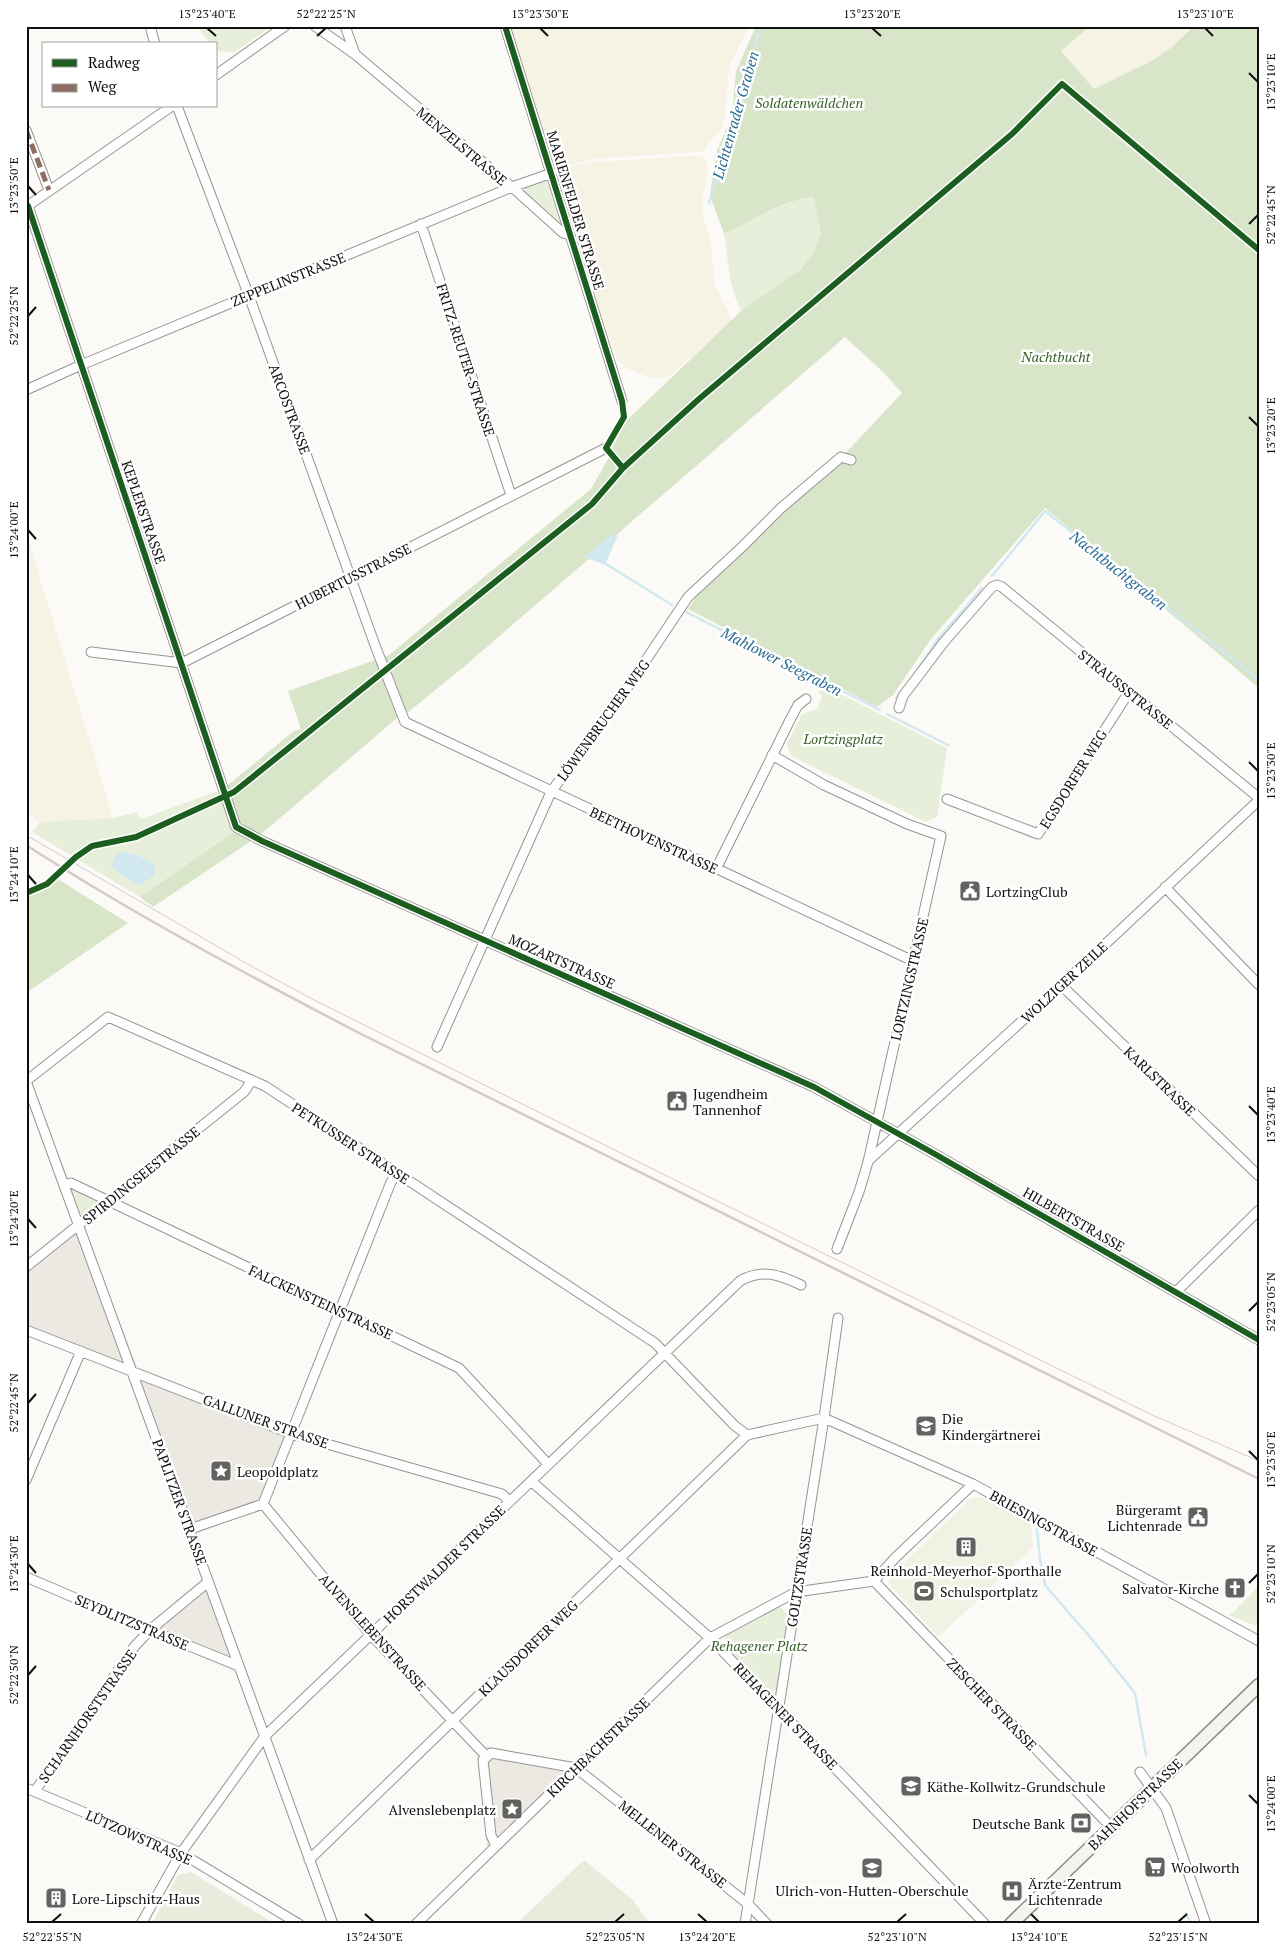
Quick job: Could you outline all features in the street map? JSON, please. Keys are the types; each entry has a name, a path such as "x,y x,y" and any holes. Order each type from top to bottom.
{"street":[{"path":"150,26 155,42"},
{"path":"218,74 285,26"},
{"name":"MENZELSTRASSE","path":"315,26 356,54 563,233 570,235"},
{"name":"MENZELSTRASSE","path":"345,26 356,54"},
{"name":"MARIENFELDER STRASSE","path":"504,26 552,173 622,401"},
{"path":"27,206 169,108"},
{"name":"ARCOSTRASSE","path":"178,108 249,296 401,713"},
{"path":"26,130 49,190"},
{"name":"ZEPPELINSTRASSE","path":"26,390 81,365 421,224 552,173"},
{"name":"KEPLERSTRASSE","path":"27,206 236,827"},
{"name":"FRITZ-REUTER-STRASSE","path":"421,224 511,495"},
{"name":"HUBERTUSSTRASSE","path":"182,663 606,448"},
{"name":"LÖWENBRUCHER WEG","path":"437,1047 551,792 632,681 688,596 789,500 841,457 851,460"},
{"name":"STRAUSSSTRASSE","path":"899,708 903,696 944,642 992,587 1002,586 1259,799"},
{"path":"91,652 182,663"},
{"name":"EGSDORFER WEG","path":"947,799 1038,834 1129,692"},
{"path":"716,869 798,705 806,699"},
{"name":"BEETHOVENSTRASSE","path":"401,713 408,725 913,961"},
{"name":"LORTZINGSTRASSE","path":"772,755 824,785 907,824 941,836 876,1122"},
{"name":"WOLZIGER ZEILE","path":"868,1162 1061,985 1259,799"},
{"name":"MOZARTSTRASSE","path":"236,827 262,841 814,1087 876,1122"},
{"path":"1165,887 1259,985"},
{"name":"KARLSTRASSE","path":"1061,985 1259,1176"},
{"name":"PETKUSSER STRASSE","path":"26,1081 108,1017 265,1086 655,1343 747,1435"},
{"name":"SPIRDINGSEESTRASSE","path":"26,1267 244,1092 252,1080"},
{"name":"PAPLITZER STRASSE","path":"26,1081 333,1924"},
{"path":"837,1249 859,1192 868,1162 876,1122"},
{"name":"HILBERTSTRASSE","path":"876,1122 1259,1340"},
{"path":"190,1529 263,1504 390,1182 397,1173"},
{"name":"FALCKENSTEINSTRASSE","path":"64,1185 71,1183 109,1200 459,1368 548,1464"},
{"path":"1176,1292 1259,1210"},
{"name":"HORSTWALDER STRASSE","path":"141,1924 181,1853 265,1736 732,1288 745,1278 767,1273 787,1278 801,1285"},
{"name":"GOLTZSTRASSE","path":"745,1924 838,1318"},
{"name":"GALLUNER STRASSE","path":"26,1330 292,1434 502,1494 509,1502"},
{"path":"26,1480 81,1351"},
{"path":"747,1435 824,1418"},
{"name":"BRIESINGSTRASSE","path":"824,1418 973,1484 1259,1641"},
{"name":"KLAUSDORFER WEG","path":"309,1860 747,1435"},
{"name":"REHAGENER STRASSE","path":"531,1480 710,1638 985,1924"},
{"path":"796,1592 874,1581 896,1557 973,1484"},
{"name":"ALVENSLEBENSTRASSE","path":"263,1504 371,1635 487,1757"},
{"name":"SEYDLITZSTRASSE","path":"26,1577 239,1666"},
{"name":"ZESCHER STRASSE","path":"874,1581 1110,1827"},
{"name":"SCHARNHORSTSTRASSE","path":"31,1790 134,1647 150,1630 208,1582"},
{"name":"KIRCHBACHSTRASSE","path":"416,1924 710,1638 796,1592"},
{"name":"BAHNHOFSTRASSE","path":"1010,1924 1259,1685"},
{"path":"496,1846 491,1835 484,1760 491,1753 576,1768"},
{"name":"MELLENER STRASSE","path":"576,1768 748,1904 767,1924"},
{"path":"1140,1772 1166,1808 1206,1924"},
{"name":"LÜTZOWSTRASSE","path":"31,1790 181,1853 299,1924"}],"shaded area":[{"path":"509,26 749,26 729,67 725,116 722,128 708,144 705,151 593,159 555,169"},
{"path":"1090,26 1194,26 1172,47 1155,59 1094,89 1061,51"},
{"path":"703,157 707,161 708,168 702,211 711,242 714,282 732,321 671,375 665,378 649,377 626,368 616,357 556,172 593,162"},
{"path":"26,532 113,818 40,822 26,813"},
{"name":"Leopoldplatz","path":"69,1225 84,1227 137,1367 283,1426 289,1425 295,1442 291,1443 257,1510 187,1537 128,1376 123,1372 26,1335 26,1260"},
{"path":"202,1579 205,1587 214,1583 242,1660 233,1663 236,1672 147,1634 151,1626 148,1624"},
{"name":"Alvenslebenplatz","path":"484,1746 574,1762 571,1766 578,1773 504,1844 498,1838 487,1848 477,1753"},
{"path":"584,1860 633,1900 650,1924 516,1924"},
{"path":"191,1872 275,1924 152,1924 178,1875"}],"green space":[{"path":"197,26 272,26 235,52 218,51 218,42 209,42"},
{"path":"756,26 1090,26 1061,51 1094,89 1155,59 1172,47 1194,26 1259,26 1259,688 1045,508 931,639 893,695 877,707 688,609 699,593 840,459 902,393 882,371 845,337 465,666 407,713 397,718 260,835 153,907 140,897 237,830 223,789 294,731 301,729 288,691 389,655 591,489 609,457 623,424 741,311 801,269 814,252 821,234 814,197 804,198 780,206 724,234 710,195 717,151 732,115 736,71"},
{"path":"550,178 562,219 556,224 523,193 525,187"},
{"path":"803,197 814,197 818,211 821,235 817,248 789,279 741,311 731,283 724,234 758,216"},
{"name":"Lortzingplatz","path":"817,682 947,748 937,817 926,822 791,756 787,744 802,714 817,709 822,698 816,686"},
{"path":"223,789 237,830 140,897 32,832 40,822 113,818 137,812 141,819"},
{"path":"53,876 128,923 26,993 26,888 46,882"},
{"path":"73,1188 98,1200 97,1203 85,1213 80,1214 71,1192"},
{"path":"981,1497 1031,1525 1033,1547 939,1637 889,1585 890,1576 971,1498"},
{"path":"1259,1586 1259,1623 1256,1626 1229,1615 1237,1610"},
{"name":"Rehagener Platz","path":"780,1607 788,1614 777,1689 771,1692 723,1643 726,1635"}],"water":[{"path":"613,534 618,535 605,565 584,557"},
{"path":"122,852 136,855 148,861 156,868 154,876 140,885 124,877 111,866 115,856"}],"waterway":[{"name":"Lichtenrader Graben","path":"709,203 735,126 760,26"},
{"name":"Nachtbuchtgraben","path":"992,576 1045,511 1259,680"},
{"name":"Mahlower Seegraben","path":"606,564 672,605"},
{"name":"Nachtbuchtgraben","path":"914,675 938,639 982,588"},
{"name":"Mahlower Seegraben","path":"684,611 880,710"},
{"name":"Nachtbuchtgraben","path":"896,698 900,693"},
{"name":"Mahlower Seegraben","path":"887,714 948,745"},
{"name":"Lichtenrader Graben","path":"1037,1529 1045,1585 1135,1693 1146,1755"},
{"name":"Lichtenrader Graben","path":"1186,1913 1191,1924"}],"tram line":[{"path":"26,835 251,966 316,1001 1152,1415 1259,1461"}],"railway":[{"path":"26,845 107,895 232,966 359,1033 1259,1479"}],"marked path":[{"path":"26,130 49,190"}],"cycle path":[{"path":"505,26 622,401 624,417 606,448 623,468"},
{"path":"26,893 47,884 76,857 92,846 136,837 234,792 592,504 623,468 699,399 1012,134 1062,84 1259,250"},
{"path":"28,206 236,827 262,841 814,1087 1259,1340"}],"place":[{"name":"LortzingClub","path":"970,891"},
{"name":"Jugendheim Tannenhof","path":"677,1101"},
{"name":"Die Kindergärtnerei","path":"926,1426"},
{"name":"Leopoldplatz","path":"221,1471"},
{"name":"Bürgeramt Lichtenrade","path":"1198,1517"},
{"name":"Reinhold-Meyerhof-Sporthalle","path":"966,1547"},
{"name":"Salvator-Kirche","path":"1235,1588"},
{"name":"Schulsportplatz","path":"924,1591"},
{"name":"Käthe-Kollwitz-Grundschule","path":"911,1786"},
{"name":"Alvenslebenplatz","path":"512,1809"},
{"name":"Deutsche Bank","path":"1081,1823"},
{"name":"Woolworth","path":"1155,1867"},
{"name":"Ulrich-von-Hutten-Oberschule","path":"872,1868"},
{"name":"Ärzte-Zentrum Lichtenrade","path":"1012,1891"},
{"name":"Lore-Lipschitz-Haus","path":"56,1898"}],"park label":[{"name":"Soldatenwäldchen","path":"809,102"},
{"name":"Nachtbucht","path":"1056,356"}]}
